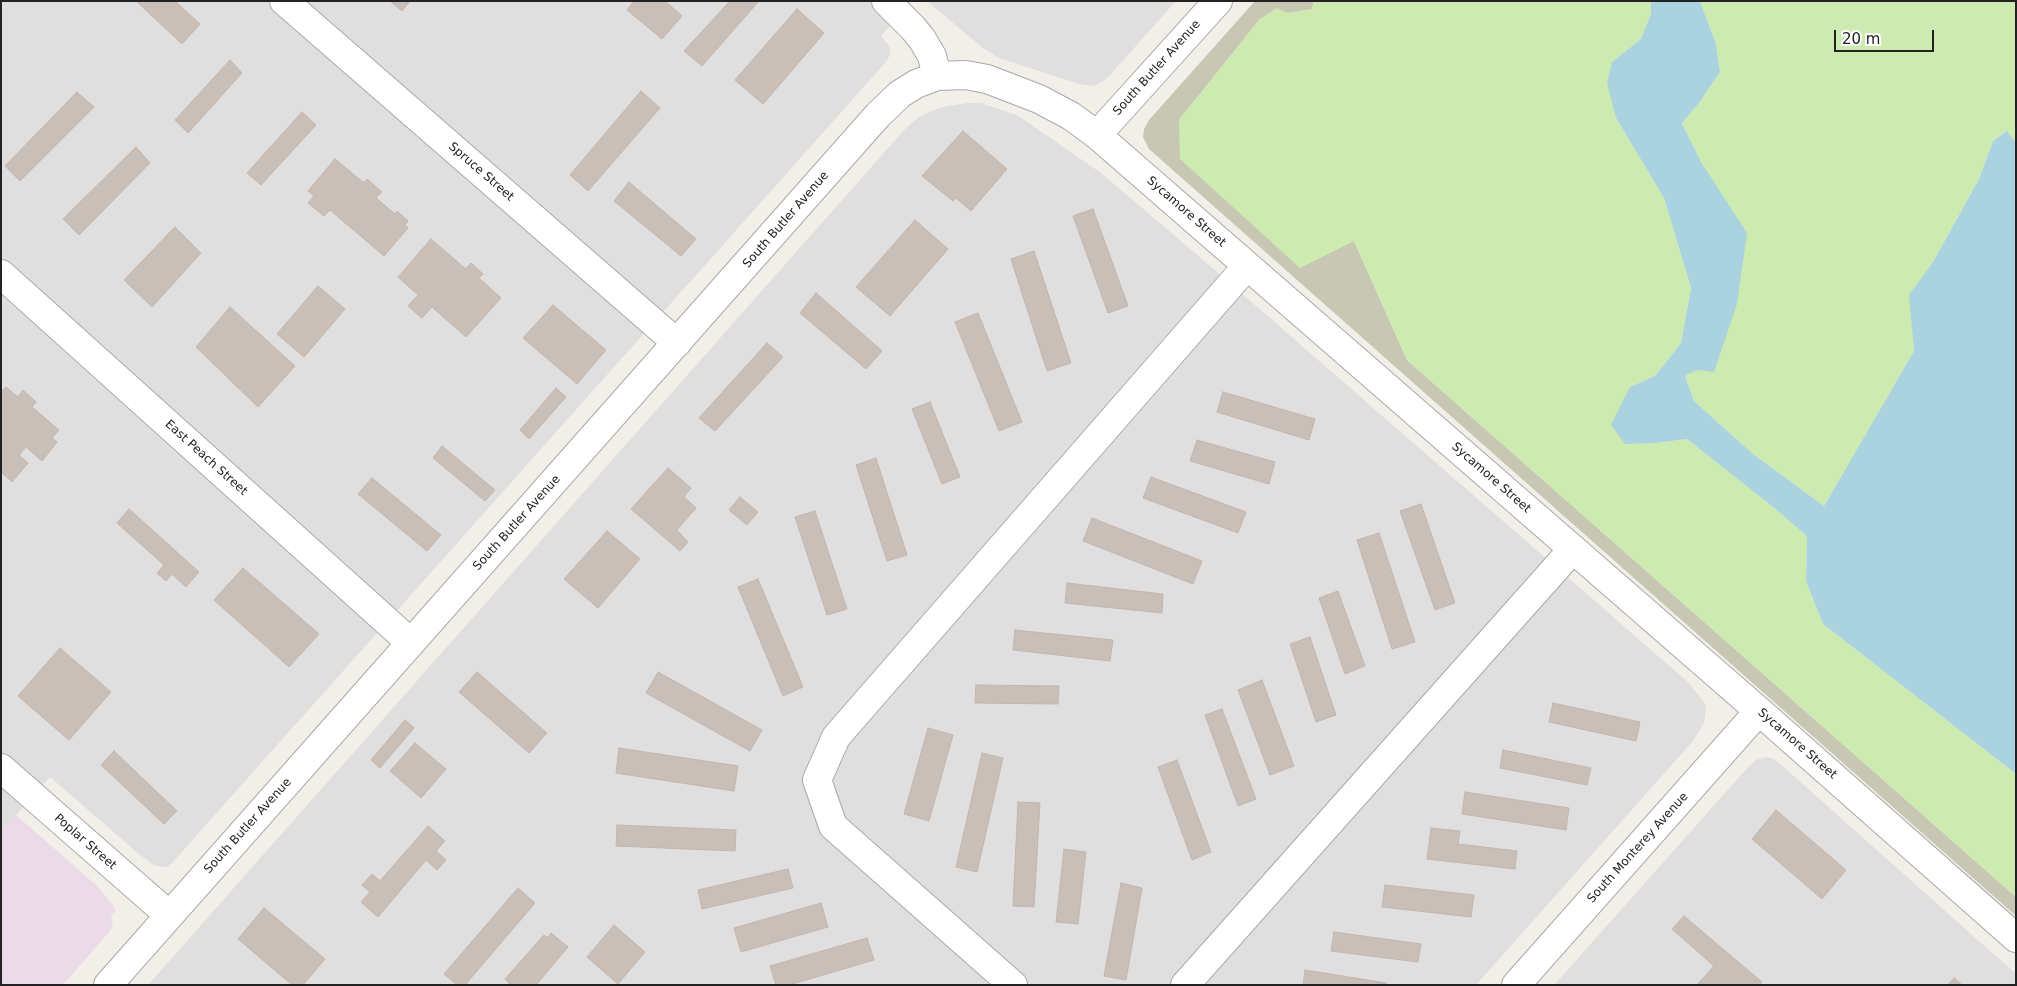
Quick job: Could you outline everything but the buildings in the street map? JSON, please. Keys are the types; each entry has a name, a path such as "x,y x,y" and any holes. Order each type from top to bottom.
{"street":[{"name":"Spruce Street","path":"284,1 677,343"},
{"path":"886,1 922,39 932,56 937,76"},
{"name":"South Butler Avenue","path":"1097,135 1218,1"},
{"name":"Sycamore Street","path":"937,76 966,75 1009,86 1071,116 1097,135 1759,711 2016,938"},
{"name":"South Butler Avenue","path":"108,985 878,115 900,94 916,84 937,76"},
{"path":"1013,985 833,826 817,780 836,736 1247,266"},
{"name":"East Peach Street","path":"1,274 411,643"},
{"path":"1185,985 1573,549"},
{"name":"South Monterey Avenue","path":"1516,985 1759,711"},
{"name":"Poplar Street","path":"1,768 169,915"}],"shaded area":[{"path":"1,1 911,1 881,36 890,47 890,55 886,62 172,863 167,867 161,867 154,865 140,855 50,777 1,832"},
{"path":"927,1 1176,1 1111,74 1094,86 1079,84 999,58 984,49"},
{"path":"1255,1 1314,1 1312,9 1260,19 1179,120 1354,241 1407,360 2016,897 2016,916 1149,149 1143,137 1144,129 1149,120"},
{"path":"981,103 1017,115 1101,173 1689,683 1706,705 1704,723 1693,741 1476,985 148,985 904,130 919,117 942,107"},
{"path":"1765,757 1772,758 1779,763 2016,974 2016,985 1554,985 1750,765 1756,760"},
{"path":"16,815 96,885 116,911 111,915 113,924 110,931 63,985 1,985 1,832"}],"green space":[{"path":"1314,1 1651,1 1651,14 1641,39 1612,62 1616,118 1664,198 1691,288 1681,343 1655,376 1630,387 1656,443 1687,439 1807,536 1806,581 1823,624 2016,774 2016,897 1407,360 1354,241 1300,268 1180,159 1179,120 1260,19 1277,8 1287,13 1312,9"},
{"path":"1700,1 2016,1 2016,143 2007,131 1993,141 1979,179 1933,262 1910,295 1914,351 1824,506 1753,454 1694,401 1685,376 1696,370 1701,162 1682,123 1699,103 1720,72 1716,44"}],"water":[{"path":"1651,1 1700,1 1716,44 1720,72 1699,103 1682,123 1701,162 1747,233 1737,304 1714,372 1697,370 1685,376 1694,401 1753,454 1824,506 1914,351 1909,295 1933,262 1979,179 1993,141 2007,131 2016,143 2016,774 1823,624 1806,581 1807,536 1687,439 1625,444 1611,425 1630,387 1655,376 1681,343 1691,288 1664,198 1616,118 1607,83 1612,62 1641,39 1651,14"}]}
